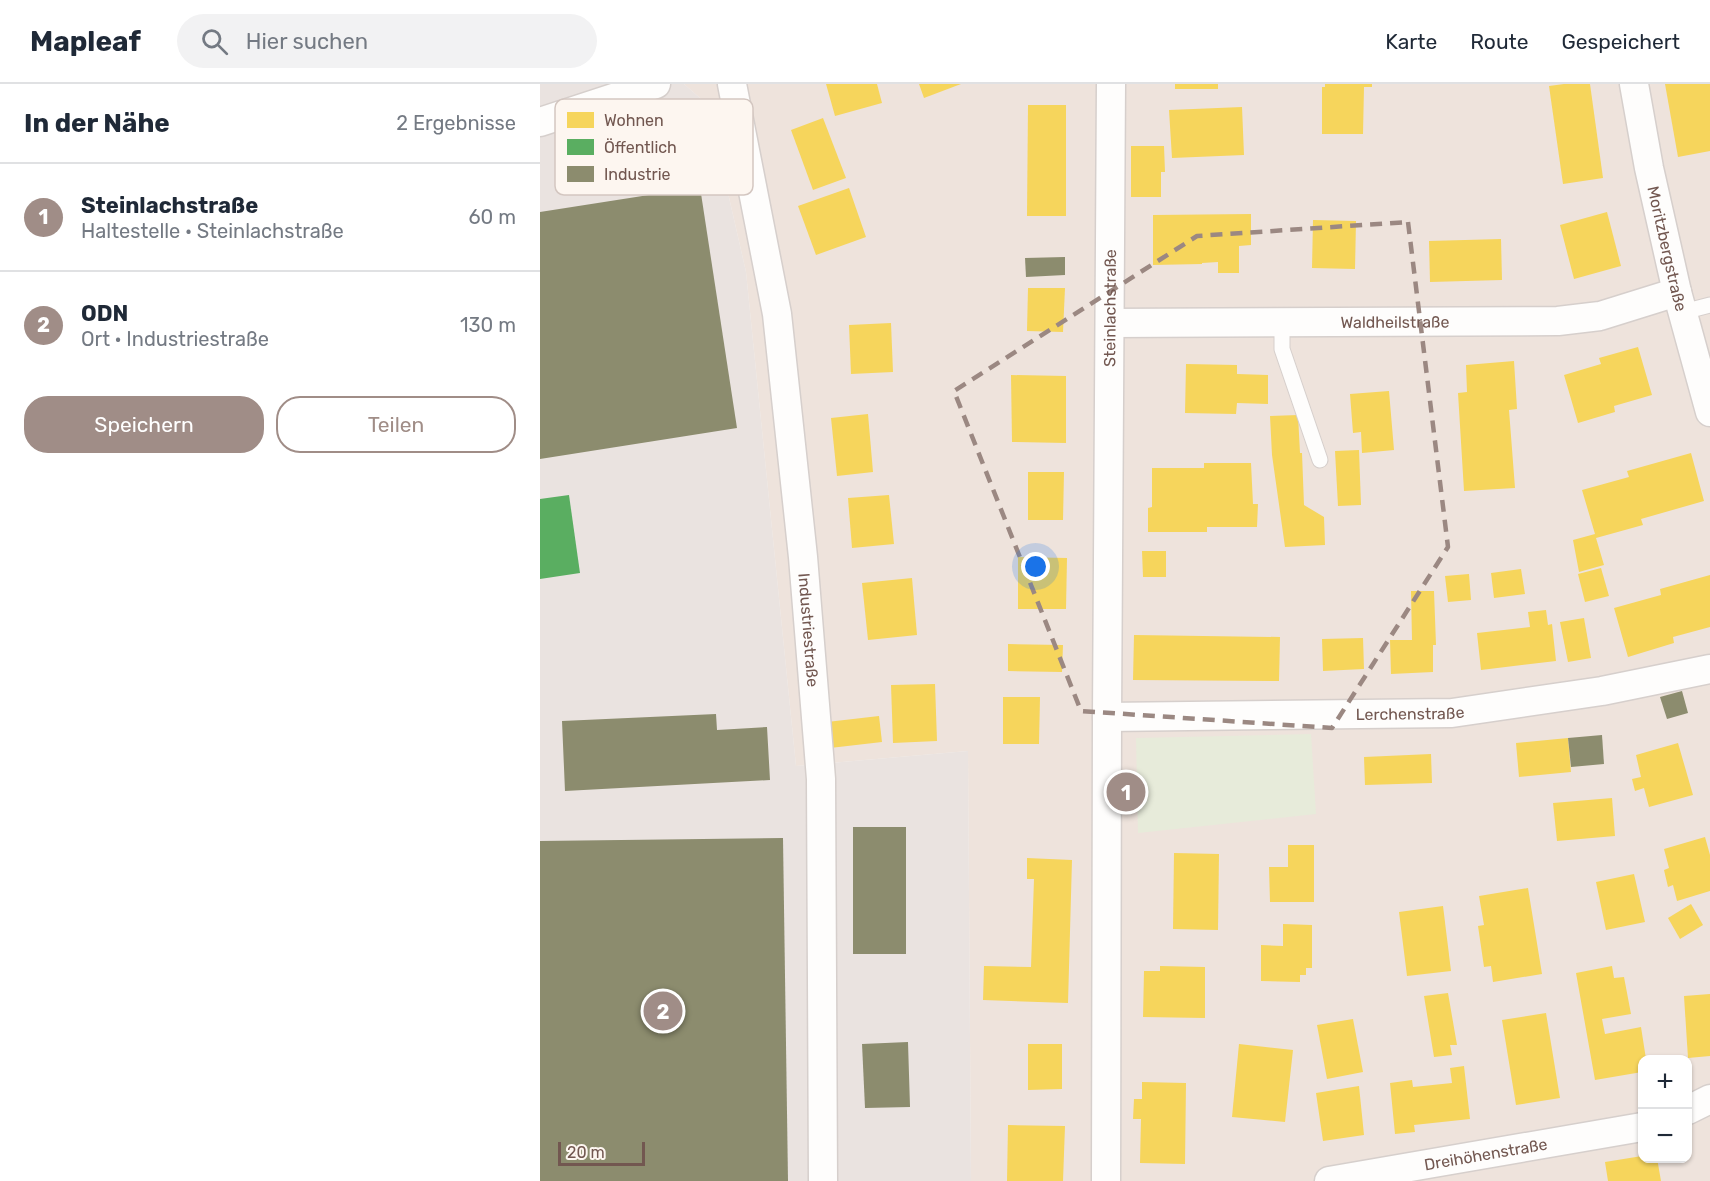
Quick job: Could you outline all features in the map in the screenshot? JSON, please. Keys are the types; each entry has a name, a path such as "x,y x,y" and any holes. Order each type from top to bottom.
{"street":[{"path":"610,99 656,84"},
{"name":"Industriestraße","path":"732,84 735,99"},
{"name":"Steinlachstraße","path":"1106,1181 1111,84"},
{"name":"Moritzbergstraße","path":"1634,84 1649,168 1680,302 1710,412"},
{"path":"540,122 555,117"},
{"name":"Industriestraße","path":"753,191 777,314 803,557 822,779 823,1181"},
{"name":"Waldheilstraße","path":"1110,323 1558,321 1680,302"},
{"name":"Lerchenstraße","path":"1107,717 1452,712 1602,691 1710,669"},
{"path":"1690,1109 1710,1099"},
{"name":"Dreihöhenstraße","path":"1329,1181 1638,1128"}],"lane":[{"path":"1680,302 1710,305"},
{"path":"1282,321 1282,349 1320,460"}],"highlighted area":[{"path":"1408,222 1448,547 1332,728 1081,711 954,391 1197,236"}],"shaded area":[{"path":"540,84 684,84 701,99 555,99 555,195 728,195 746,272 796,766 968,751 971,1181 540,1181"},
{"path":"684,84 1710,84 1710,1181 971,1181 968,751 796,766 746,272 728,195 753,195 753,99 701,99"}],"green space":[{"path":"1311,734 1316,814 1138,833 1136,738"}],"building: Wohnen":[{"path":"826,84 877,84 882,103 835,116"},
{"path":"919,84 961,84 924,98"},
{"path":"1175,84 1218,84 1218,89 1175,89"},
{"path":"1325,84 1372,84 1372,87 1364,87 1363,134 1322,134 1322,87 1325,87"},
{"path":"1590,84 1603,178 1563,184 1549,86"},
{"path":"1665,84 1710,84 1710,151 1678,157"},
{"path":"1028,105 1066,105 1066,216 1027,216"},
{"path":"1242,107 1244,155 1172,158 1169,110"},
{"path":"823,118 846,178 813,190 791,130"},
{"path":"1131,146 1164,146 1165,172 1161,172 1161,197 1131,197"},
{"path":"849,188 866,237 816,255 798,206"},
{"path":"1607,212 1621,266 1574,279 1560,225"},
{"path":"1251,214 1251,245 1239,246 1239,273 1218,273 1218,262 1153,265 1153,215"},
{"path":"1313,220 1356,221 1355,269 1312,268"},
{"path":"1501,239 1502,280 1430,282 1429,241"},
{"path":"1028,288 1065,288 1063,332 1027,331"},
{"path":"891,323 893,372 851,374 849,325"},
{"path":"1638,347 1652,395 1614,406 1615,412 1578,423 1564,375 1601,364 1599,358"},
{"path":"1514,361 1517,409 1509,410 1515,488 1464,491 1458,393 1467,392 1466,365"},
{"path":"1186,364 1237,365 1237,374 1268,375 1268,404 1237,403 1236,414 1185,413"},
{"path":"1011,375 1066,376 1066,443 1012,442"},
{"path":"1389,391 1394,450 1362,453 1361,432 1353,433 1350,394"},
{"path":"868,414 873,472 837,476 831,418"},
{"path":"1298,415 1304,505 1324,517 1325,545 1285,547 1272,455 1270,416"},
{"path":"1359,450 1361,505 1338,506 1335,451"},
{"path":"1691,453 1704,501 1641,519 1643,525 1596,538 1604,565 1579,572 1573,540 1595,534 1582,490 1629,477 1627,471"},
{"path":"1204,463 1251,463 1253,504 1258,504 1257,527 1207,527 1207,532 1148,532 1148,508 1152,507 1152,468 1204,468"},
{"path":"1028,472 1064,472 1063,520 1028,520"},
{"path":"889,495 894,544 852,548 848,498"},
{"path":"1142,551 1166,551 1166,577 1143,577"},
{"path":"1018,557 1067,558 1066,609 1018,609"},
{"path":"1601,568 1609,596 1585,602 1578,574"},
{"path":"1521,569 1525,594 1494,598 1491,573"},
{"path":"1469,574 1471,600 1448,602 1445,576"},
{"path":"1710,575 1710,627 1673,637 1674,643 1628,657 1614,608 1661,595 1660,589"},
{"path":"912,578 917,635 868,640 862,583"},
{"path":"1411,591 1434,591 1436,645 1433,645 1433,672 1391,674 1390,640 1412,640"},
{"path":"1546,610 1548,625 1552,624 1556,661 1481,670 1477,633 1530,627 1528,612"},
{"path":"1584,618 1591,658 1568,662 1560,622"},
{"path":"1134,635 1280,637 1279,681 1133,680"},
{"path":"1363,638 1364,669 1323,671 1322,639"},
{"path":"1008,644 1063,645 1062,672 1008,671"},
{"path":"935,684 937,741 893,743 891,685"},
{"path":"1003,697 1040,697 1039,744 1003,744"},
{"path":"879,716 882,742 830,748 827,722"},
{"path":"1568,738 1571,772 1519,777 1516,743"},
{"path":"1678,743 1693,795 1649,807 1644,788 1635,791 1632,779 1641,777 1636,755"},
{"path":"1431,754 1432,783 1365,785 1364,757"},
{"path":"1612,798 1615,836 1557,841 1553,803"},
{"path":"1705,837 1710,855 1710,891 1677,901 1673,885 1668,887 1664,870 1669,868 1664,849"},
{"path":"1288,845 1314,845 1314,902 1270,902 1269,867 1288,867"},
{"path":"1174,853 1219,854 1218,930 1173,929"},
{"path":"1027,858 1072,860 1068,1003 983,1000 984,966 1031,967 1034,879 1027,879"},
{"path":"1634,874 1645,922 1606,930 1596,882"},
{"path":"1528,888 1542,974 1493,982 1491,966 1484,967 1478,926 1484,925 1479,896"},
{"path":"1691,904 1703,925 1680,939 1668,918"},
{"path":"1443,906 1451,971 1407,976 1399,912"},
{"path":"1283,924 1312,925 1312,968 1306,968 1306,975 1300,975 1300,982 1261,981 1261,945 1283,946"},
{"path":"1160,966 1205,967 1205,1018 1143,1017 1144,971 1160,971"},
{"path":"1612,966 1614,978 1624,977 1631,1014 1602,1019 1605,1034 1641,1027 1645,1055 1638,1055 1638,1073 1595,1080 1576,973"},
{"path":"1448,993 1457,1045 1450,1045 1452,1055 1434,1057 1424,996"},
{"path":"1710,994 1710,1056 1692,1058 1692,1055 1688,1055 1684,996"},
{"path":"1546,1013 1560,1098 1516,1105 1502,1020"},
{"path":"1353,1019 1363,1072 1327,1079 1317,1025"},
{"path":"1028,1044 1062,1044 1062,1089 1028,1090"},
{"path":"1239,1044 1293,1050 1285,1122 1232,1117"},
{"path":"1464,1066 1470,1119 1414,1125 1415,1132 1395,1134 1390,1083 1412,1080 1413,1087 1452,1083 1450,1068"},
{"path":"1142,1082 1186,1083 1185,1164 1140,1163 1141,1119 1133,1119 1134,1099 1142,1099"},
{"path":"1359,1086 1364,1135 1323,1141 1316,1093"},
{"path":"1008,1125 1065,1126 1063,1181 1007,1181"},
{"path":"1638,1157 1638,1163 1658,1163 1661,1181 1608,1181 1605,1162"}],"building: Öffentlich":[{"path":"569,495 580,573 540,579 540,499"}],"building: Industrie":[{"path":"649,195 701,195 737,428 540,459 540,212"},
{"path":"1065,257 1065,275 1026,277 1025,258"},
{"path":"1682,691 1688,713 1667,719 1660,697"},
{"path":"716,714 717,730 767,727 770,780 565,791 562,721"},
{"path":"1602,735 1604,764 1571,767 1568,738"},
{"path":"853,827 906,827 906,954 853,954"},
{"path":"783,838 788,1181 540,1181 540,841"},
{"path":"908,1042 910,1107 865,1108 862,1044"}],"place":[{"name":"Steinlachstraße","path":"1126,792"},
{"name":"ODN","path":"663,1011"}]}
